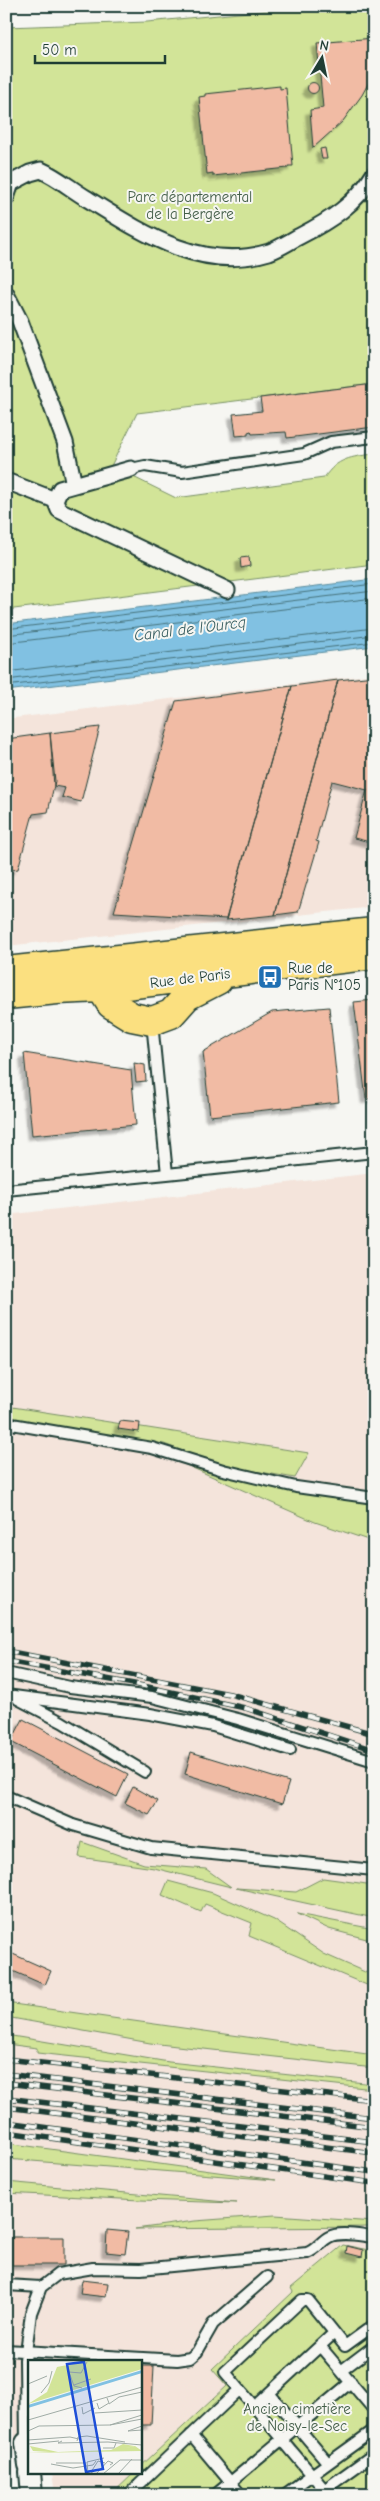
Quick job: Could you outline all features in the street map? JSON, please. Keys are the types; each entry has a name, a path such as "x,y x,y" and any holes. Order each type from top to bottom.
{"main road":[{"name":"Rue de Paris","path":"6,971 374,932"},
{"path":"228,975 187,996 171,1014 152,1021 132,1017 111,1004 101,988 114,976 198,966 249,946"},
{"name":"Rue de Paris","path":"6,995 101,988 228,975 270,966 374,955"}],"street":[{"path":"6,198 12,183 30,173 41,170 168,246 205,256 236,257 270,252 315,228 343,210 363,192 374,174"},
{"path":"6,294 20,321 36,368 66,442 74,484"},
{"path":"131,469 114,477 60,488 56,500 59,510 227,590"},
{"path":"6,481 56,500"},
{"path":"26,2443 28,2458"},
{"path":"30,2474 32,2495"}],"lane":[{"path":"131,469 145,466 182,472 304,454 331,442 374,437"},
{"path":"152,1021 167,1174"},
{"path":"6,1190 374,1152"},
{"path":"6,1423 152,1448 223,1470 296,1486 374,1498"},
{"path":"6,1672 70,1687 152,1697 238,1719 374,1761"},
{"path":"10,1696 150,1714 213,1726 290,1750"},
{"path":"10,1696 62,1722 145,1772"},
{"path":"6,1796 73,1825 151,1848 374,1870"},
{"path":"26,2443 24,2389 31,2313 41,2287 58,2274 70,2271 141,2269 306,2253 313,2251 330,2236 338,2234 374,2237"},
{"path":"6,2350 177,2360 190,2358 197,2352 213,2324 267,2277"},
{"path":"6,2285 41,2287"},
{"path":"374,2325 345,2346 308,2300 302,2300 225,2372 312,2474 324,2493 374,2454"},
{"path":"254,2407 334,2333"},
{"path":"320,2346 374,2410"},
{"path":"341,2370 374,2346"},
{"path":"216,2495 351,2382"},
{"path":"128,2495 240,2390"},
{"path":"269,2393 328,2463"},
{"path":"284,2495 374,2430"},
{"path":"191,2435 241,2495"}],"shaded area":[{"path":"374,674 374,907 6,946 6,719"},
{"path":"374,1173 374,2251 342,2245 212,2369 227,2386 141,2466 141,2360 28,2360 28,2450 6,2452 6,1215"},
{"path":"52,2474 133,2474 111,2495 55,2495"}],"green space":[{"name":"Parc départemental de la Bergère","path":"311,6 374,6 374,384 137,413 111,466 176,498 324,478 339,462 358,456 374,454 374,564 6,610 6,27 147,22"},
{"path":"6,1406 309,1453 295,1478 220,1465 164,1444 6,1418"},
{"path":"161,1454 374,1502 371,1541 315,1522"},
{"path":"82,1842 144,1864 206,1869 231,1887 154,1868 79,1857"},
{"path":"323,1878 374,1885 374,1918 236,1888 296,1892"},
{"path":"168,1881 213,1893 274,1920 324,1954 374,1976 374,1988 249,1936 252,1923 205,1904 201,1912 162,1895"},
{"path":"297,1914 374,1929 374,1941 329,1929"},
{"path":"6,2003 374,2055 374,2068 150,2043 6,2017"},
{"path":"6,2035 169,2062 374,2084 374,2089 37,2053 37,2048 6,2044"},
{"path":"6,2143 276,2180 6,2159"},
{"path":"6,2182 237,2203 6,2193"},
{"path":"275,2215 374,2222 374,2227 135,2229 195,2221"},
{"name":"Ancien cimetière de Noisy-le-Sec","path":"343,2245 374,2251 374,2495 111,2495 133,2474 141,2474 141,2466 227,2386 212,2369 293,2292 291,2288"}],"water":[{"name":"Canal de l'Ourcq","path":"374,579 374,646 6,691 6,624"}],"building":[{"path":"374,38 374,73 362,95 343,121 313,148 310,110 323,108 317,43"},
{"path":"313,82 319,88 313,94 307,88"},
{"path":"280,86 280,89 286,88 293,166 213,176 213,173 207,174 199,97 205,96 205,94"},
{"path":"325,148 327,159 322,159 320,149"},
{"path":"374,384 374,427 287,438 286,432 252,434 251,431 248,432 248,435 236,436 233,414 262,411 260,398"},
{"path":"249,557 250,566 241,568 240,558"},
{"path":"374,676 374,843 354,838 367,790 332,781 316,841 319,842 298,912 275,915 338,680"},
{"path":"338,680 275,915 226,920 292,686"},
{"path":"292,686 226,919 114,912 176,701"},
{"path":"100,727 81,802 62,797 65,788 54,786 50,733"},
{"path":"50,733 55,781 48,812 33,814 18,869 6,871 6,739"},
{"path":"374,1000 374,1098 366,1099 354,1002"},
{"path":"329,1007 339,1102 210,1116 203,1052 272,1012"},
{"path":"24,1053 131,1070 136,1125 32,1135"},
{"path":"134,1063 145,1065 146,1081 136,1082"},
{"path":"120,1421 140,1423 139,1432 118,1429"},
{"path":"23,1719 128,1774 117,1797 11,1742"},
{"path":"191,1752 289,1782 282,1804 185,1774"},
{"path":"133,1787 158,1801 149,1815 125,1803"},
{"path":"6,1951 51,1971 45,1985 6,1968"},
{"path":"107,2230 128,2232 125,2254 106,2252"},
{"path":"12,2237 64,2237 64,2265 12,2265"},
{"path":"347,2246 363,2250 362,2257 346,2253"},
{"path":"82,2280 108,2283 106,2297 80,2294"},
{"path":"141,2366 154,2366 151,2425 141,2425"}],"railway":[{"path":"6,1651 230,1694 374,1734"},
{"path":"6,1661 134,1684 245,1708 374,1750"},
{"path":"6,2059 374,2100"},
{"path":"6,2074 374,2118"},
{"path":"6,2083 374,2127"},
{"path":"6,2098 374,2142"},
{"path":"6,2107 374,2153"},
{"path":"6,2122 374,2172"},
{"path":"6,2132 374,2183"}],"place":[{"name":"Rue de Paris N°105","path":"270,977"}]}
